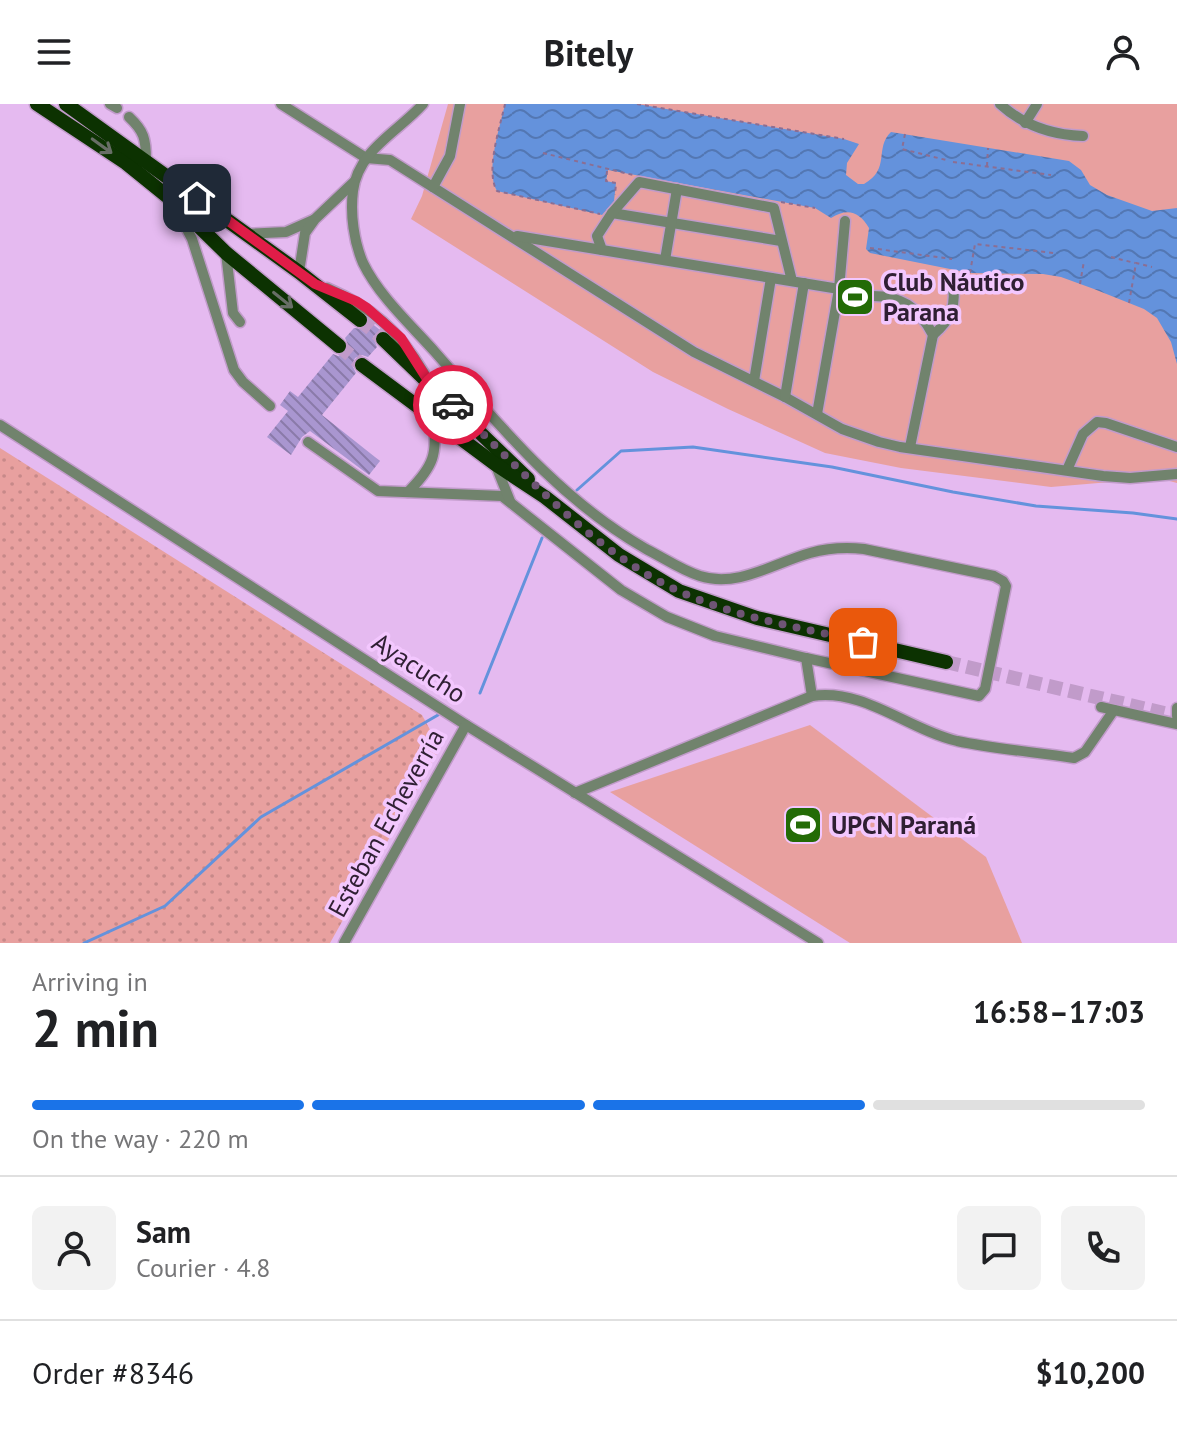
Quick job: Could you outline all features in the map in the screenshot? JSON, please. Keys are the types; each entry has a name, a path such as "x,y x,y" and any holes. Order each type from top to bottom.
{"highway":[{"path":"37,104 96,141 173,201 226,253 339,346"},
{"path":"71,105 360,320"},
{"path":"383,339 505,454 545,497"},
{"path":"362,365 643,571 696,599 757,618 946,662"}],"street":[{"path":"281,104 366,158 390,160 694,352 842,429 879,442 1067,470 1130,478 1177,474"},
{"path":"299,272 305,233 315,219 355,180 366,158 423,104"},
{"path":"433,187 450,156 460,104"},
{"path":"1000,104 1025,123 1053,133 1083,136"},
{"path":"1025,123 1037,104"},
{"path":"129,117 142,129 146,139 146,160"},
{"path":"308,442 378,491 491,494 510,501 621,590 667,617 715,636 979,696 985,689 1006,586 994,576 864,549 827,549 753,574 714,579 681,569 608,527 520,448 373,279 364,264 355,232 352,208 355,180"},
{"path":"602,250 597,236 609,210 639,182 774,208 792,281"},
{"path":"665,260 677,189"},
{"path":"173,201 192,239 234,370 270,406"},
{"path":"609,210 781,241"},
{"path":"246,234 286,232 315,219"},
{"path":"817,414 839,289 845,221"},
{"path":"512,236 839,289"},
{"path":"226,253 233,313 240,322"},
{"path":"754,381 771,278"},
{"path":"910,447 933,335 945,325 953,311 955,295 952,280"},
{"path":"785,397 804,283"},
{"path":"315,284 356,301 394,331 408,347 429,382"},
{"path":"869,296 885,295 901,300 920,314 933,335"},
{"path":"408,492 434,459 433,417"},
{"path":"1067,470 1083,434 1097,422 1177,447"},
{"name":"Ayacucho","path":"0,425 803,939 818,943"},
{"path":"495,464 510,501"},
{"path":"806,658 812,696"},
{"path":"575,793 812,696 833,693 852,697 930,733 958,741 1074,758 1085,752 1114,710"},
{"path":"1101,707 1177,724"},
{"path":"1177,708 1177,716"},
{"name":"Esteban Echeverría","path":"344,943 466,725"}],"path":[{"path":"505,104 492,170 492,181 497,191 609,210 616,183 606,181 607,170"},
{"path":"637,104 844,139"},
{"path":"905,134 902,149 946,160"},
{"path":"987,166 988,148"},
{"path":"953,162 1051,175"},
{"path":"970,273 975,244 1054,253"},
{"path":"870,248 952,259"},
{"path":"1111,257 1152,267"},
{"path":"1080,284 1084,261"},
{"path":"1129,303 1136,263"}],"shaded area":[{"name":"Club Náutico Parana","path":"448,104 1177,104 1177,483 1158,478 1051,487 901,468 825,453 653,372 411,219 422,196"},
{"path":"0,448 422,715 440,748 330,943 0,943"},
{"name":"UPCN Paraná","path":"810,725 986,857 1022,943 850,943 610,792"}],"water":[{"path":"505,104 637,104 844,139 859,144 847,163 846,175 858,184 864,184 877,172 883,145 891,132 1069,161 1081,170 1090,185 1107,195 1152,211 1177,208 1177,364 1171,342 1157,318 1144,309 1061,277 970,273 870,253 866,249 869,228 852,213 831,218 815,208 608,170 606,181 616,183 614,201 602,215 497,191 492,172 493,161"}],"building":[{"path":"370,322 380,330 373,337 377,347 368,357 362,355 355,358 352,365 356,373 322,415 380,461 369,475 310,431 302,437 291,455 267,437 288,411 280,405 290,391 298,397 333,354 346,353 349,347 345,338 354,328 363,329"}],"waterway":[{"path":"577,490 621,451 693,447 832,467 1036,506 1177,519"},
{"path":"480,693 542,538"},
{"path":"84,943 165,906 261,817 438,715"}],"tunnel":[{"path":"360,320 383,339"},
{"path":"339,346 362,365"},
{"path":"946,662 1177,716"}],"way so far":[{"path":"453,405 545,497 597,539 662,582 725,609 863,642"}],"place":[{"name":"Club Náutico Parana","path":"855,297"},
{"name":"UPCN Paraná","path":"803,825"}],"route":[{"path":"197,198 315,284 367,308 401,338 429,382 453,405"}]}
